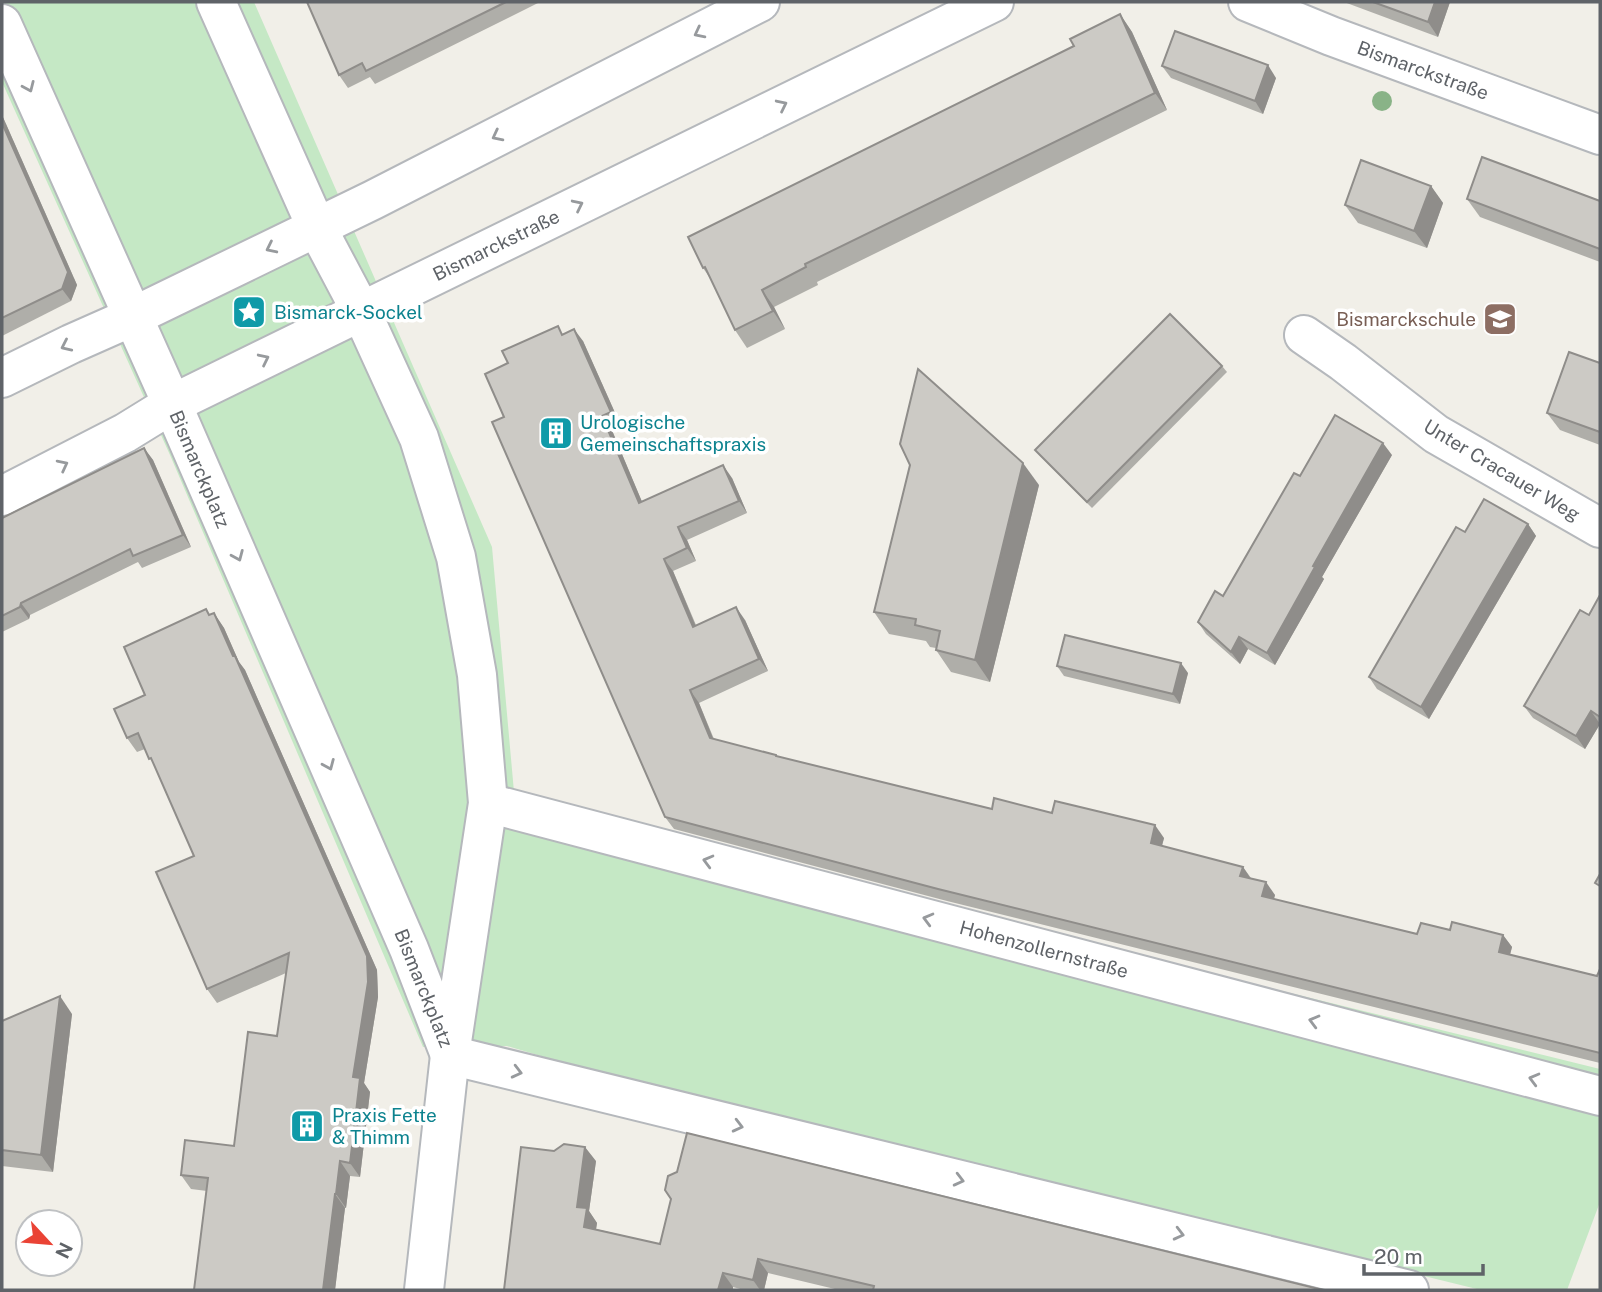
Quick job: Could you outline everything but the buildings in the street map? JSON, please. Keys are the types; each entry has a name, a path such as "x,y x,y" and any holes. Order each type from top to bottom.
{"street":[{"name":"Bismarckplatz","path":"216,2 316,226 361,311 419,438 456,556 477,675 488,803 450,1055"},
{"path":"2,378 373,200 760,2"},
{"name":"Bismarckstraße","path":"2,496 125,433 172,404 994,2"},
{"name":"Bismarckstraße","path":"1248,2 1331,36 1600,135"},
{"name":"Bismarckplatz","path":"2,24 172,404 409,949 450,1055"},
{"name":"Unter Cracauer Weg","path":"1304,335 1436,434 1600,528"},
{"name":"Hohenzollernstraße","path":"488,803 1600,1096"},
{"path":"424,1290 450,1055 1409,1290"}],"green space":[{"path":"2,2 254,2 492,547 515,803 1600,1069 1600,1202 1567,1290 1481,1290 612,1077 507,1046 423,1047 170,455 2,82"}],"place":[{"name":"Bismarck-Sockel","path":"249,312"},
{"name":"Bismarckschule","path":"1500,319"},
{"name":"Urologische Gemeinschaftspraxis","path":"556,433"},
{"name":"Praxis Fette & Thimm","path":"307,1126"}]}
